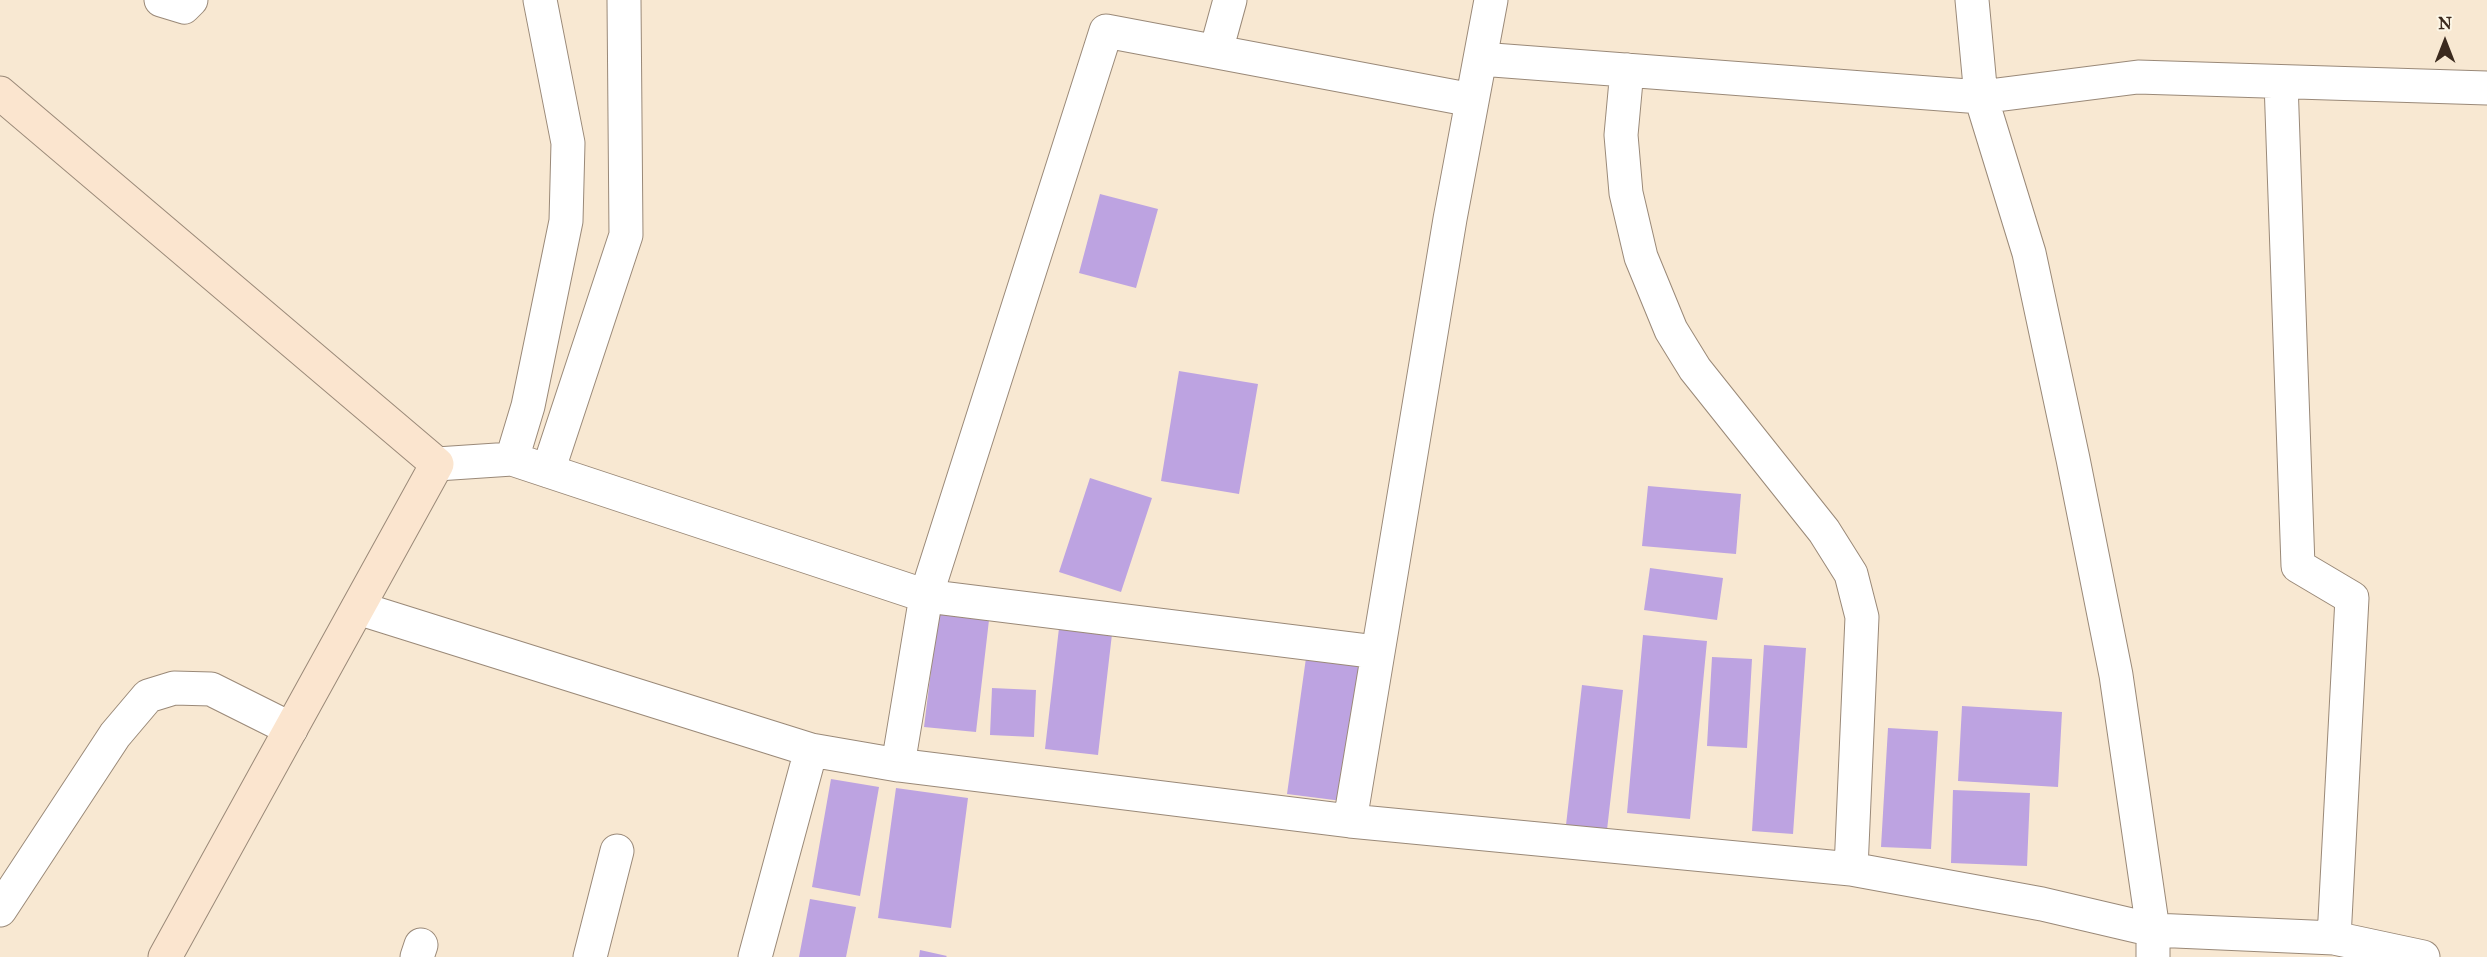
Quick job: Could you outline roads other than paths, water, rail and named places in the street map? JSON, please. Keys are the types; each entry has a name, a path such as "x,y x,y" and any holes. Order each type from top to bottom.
{"street":[{"path":"160,0 184,7 191,0"},
{"path":"512,459 528,406 566,221 568,143 540,0"},
{"path":"548,471 626,235 624,0"},
{"path":"1216,51 1230,0"},
{"path":"1350,822 1377,652 1491,0"},
{"path":"1972,0 1981,96 2029,253 2116,675 2153,943"},
{"path":"898,765 926,596 1106,31 1472,100"},
{"path":"1480,59 1981,96 2138,77 2487,88"},
{"path":"1627,70 1621,135 1626,193 1641,257 1671,330 1695,369 1824,531 1851,574 1862,617 1851,869"},
{"path":"2281,82 2298,566 2352,598 2334,938"},
{"path":"0,93 437,464 512,459 926,596 1377,652"},
{"path":"165,957 437,464"},
{"path":"358,608 811,750 898,765 1350,822 1851,869 2042,904 2153,943 2334,938 2423,957"},
{"path":"0,910 115,735 148,696 174,687 211,689 291,729"},
{"path":"755,957 811,750"},
{"path":"590,957 617,851"}]}
